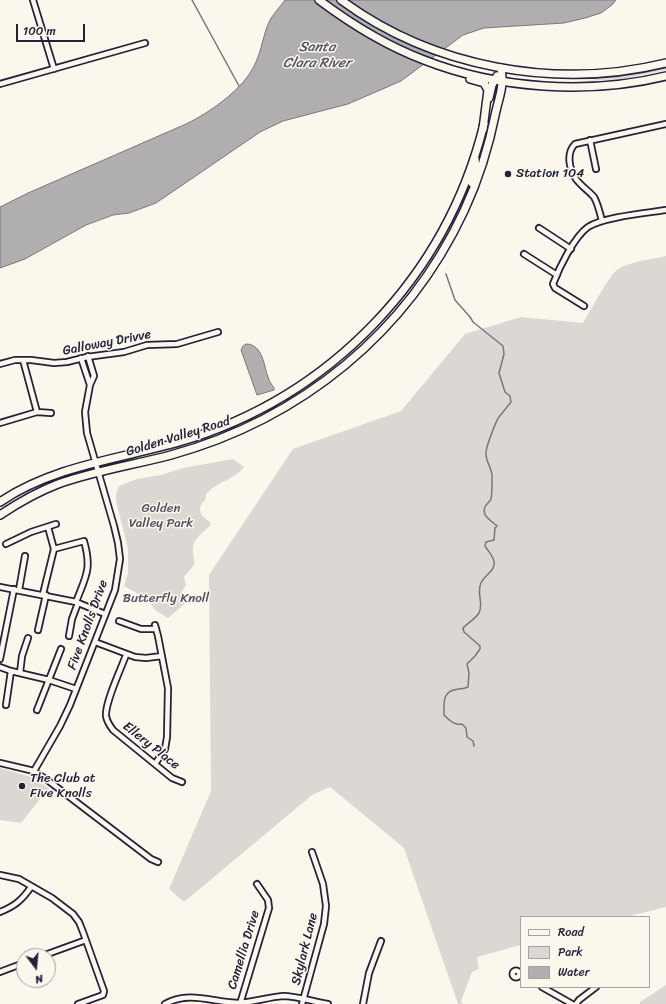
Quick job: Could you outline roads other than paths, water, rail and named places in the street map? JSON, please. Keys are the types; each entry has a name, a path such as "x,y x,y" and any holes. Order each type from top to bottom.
{"main road":[{"path":"319,0 364,30 394,47 424,60 456,71 495,80 543,86 593,87 624,84 666,76"},
{"path":"341,0 393,31 436,50 501,68 531,72 575,74 612,72 666,63"},
{"name":"Golden Valley Road","path":"0,502 39,481 68,471 179,442 234,422 283,397 330,364 355,344 389,308 409,283 446,224 475,156 492,85 501,68"},
{"name":"Golden Valley Road","path":"0,515 30,496 72,480 172,454 239,432 286,407 328,379 355,357 377,337 418,289 456,229 480,176 503,81 501,68"},
{"path":"456,71 463,77 484,83 487,86 488,90 482,129"},
{"path":"473,192 470,188 476,168 475,156"}],"street":[{"path":"33,0 54,69"},
{"path":"0,84 144,43"},
{"path":"602,221 594,198 576,178 570,165 570,148 575,144 590,140 666,124"},
{"path":"590,140 596,169"},
{"path":"584,306 555,288 553,284 559,268 578,237 588,227 602,221 666,210"},
{"path":"539,228 571,249"},
{"path":"524,254 557,275"},
{"name":"Galloway Drivve","path":"0,364 15,360 54,363 67,362 88,356 124,352 147,345 177,344 218,332"},
{"name":"Five Knolls Drive","path":"34,772 70,706 115,590 120,559 116,532 87,433 86,412 90,385 94,376 88,356"},
{"path":"81,358 90,385"},
{"path":"23,360 37,412"},
{"path":"0,423 37,412 50,413"},
{"path":"6,544 27,534 56,524"},
{"path":"38,630 54,549 48,527"},
{"path":"54,549 84,541 87,552 88,566 86,578 72,618 69,636"},
{"path":"0,659 25,556"},
{"path":"0,587 77,602 105,614"},
{"path":"119,621 141,630 156,627 168,688 167,737 165,749 155,764"},
{"path":"20,672 22,656 28,638"},
{"path":"95,642 135,658 162,656"},
{"path":"37,710 61,649"},
{"name":"Ellery Place","path":"126,655 107,706 106,715 108,722 113,730 172,778 182,782"},
{"path":"0,667 76,689"},
{"path":"6,705 11,671"},
{"path":"0,763 34,772 70,796 151,859 158,862"},
{"name":"Skylark Lane","path":"303,1002 324,924 326,906 323,884 312,852"},
{"path":"0,875 19,879 52,898 73,914 79,922 104,991 103,995 78,1004"},
{"name":"Camellia Drive","path":"240,1003 269,908 268,900 257,884"},
{"path":"0,912 18,904 31,886"},
{"path":"56,951 86,940"},
{"path":"363,1004 369,973 380,941"},
{"path":"0,972 16,966"},
{"path":"544,988 572,1004"},
{"path":"576,1004 578,1000 595,988"},
{"path":"165,1004 187,997 240,1003 282,996 292,997 303,1002 328,1004"}],"water":[{"name":"Santa Clara River","path":"285,0 616,0 601,13 564,23 484,28 463,35 401,81 348,104 283,121 260,132 156,203 129,213 113,215 86,225 25,259 0,268 0,207 28,193 186,124 215,107 234,91 250,73 257,59 270,20"},
{"path":"247,344 252,345 260,352 268,378 274,390 257,395 241,350 243,346"}],"waterway":[{"path":"192,0 239,86"},
{"path":"446,274 455,300 473,322 503,346 504,354 499,373 505,392 510,396 511,402 499,417 486,451 486,457 492,475 492,489 491,499 485,507 484,513 497,526 495,528 494,540 486,542 485,546 493,558 494,564 491,571 482,581 479,590 481,606 479,613 463,628 464,632 480,646 480,649 467,664 469,673 468,687 449,692 444,702 444,715 452,722 462,724 466,728 467,737 473,741 474,746"}],"place":[{"name":"Station 104","path":"508,174"},
{"name":"The Club at Five Knolls","path":"22,786"}],"park label":[{"name":"Golden Valley Park","path":"161,516"},
{"name":"Butterfly Knoll","path":"166,599"}]}
